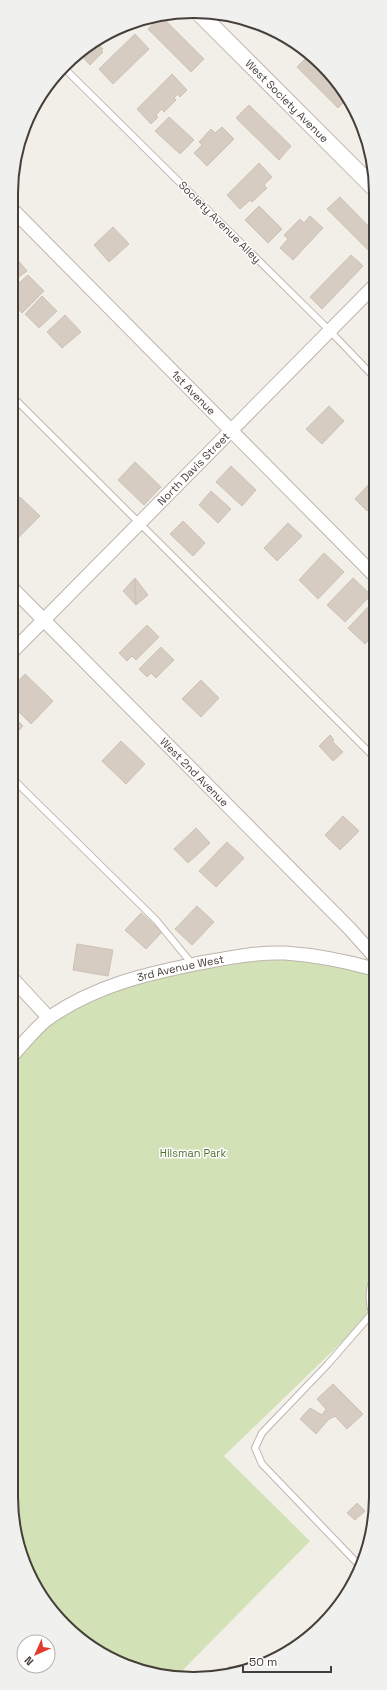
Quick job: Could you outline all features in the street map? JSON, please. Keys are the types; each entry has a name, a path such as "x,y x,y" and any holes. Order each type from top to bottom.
{"street":[{"name":"West Society Avenue","path":"204,18 369,183"},
{"name":"1st Avenue","path":"18,216 369,570"},
{"name":"North Davis Street","path":"18,646 369,291"},
{"name":"West 2nd Avenue","path":"18,594 350,929 369,950"},
{"name":"3rd Avenue West","path":"18,1050 48,1018 104,988 135,978 193,965 259,954 284,953 317,956 369,968"},
{"path":"18,985 48,1018"}],"lane":[{"name":"Society Avenue Alley","path":"67,71 330,331 369,372"},
{"path":"18,402 369,752"},
{"path":"18,784 156,920 193,965"},
{"path":"357,1562 262,1464 256,1448 262,1433 328,1364 369,1317"}],"green space":[{"name":"Hilsman Park","path":"284,954 369,969 369,1316 224,1456 310,1541 181,1672 159,1669 126,1659 87,1636 69,1621 48,1594 31,1564 21,1531 18,1508 18,1052 50,1019 131,980"}],"building":[{"path":"165,20 204,59 191,72 148,29 155,22"},
{"path":"135,34 149,49 113,84 99,69"},
{"path":"100,46 103,49 101,51 103,52 90,65 83,57"},
{"path":"305,59 318,69 333,87 343,103 338,108 297,67"},
{"path":"172,74 187,90 180,97 178,94 174,98 176,100 164,112 162,109 156,115 158,117 151,124 137,109"},
{"path":"249,105 291,146 279,160 236,118"},
{"path":"169,117 194,140 180,154 155,131"},
{"path":"222,127 234,139 207,166 194,153 202,145 199,142 211,129 215,133"},
{"path":"259,163 272,177 264,185 267,188 252,202 250,200 240,209 227,195"},
{"path":"340,197 369,227 369,251 327,209"},
{"path":"259,206 282,229 268,243 245,220"},
{"path":"310,216 323,228 293,260 280,248 288,239 284,235 300,219 304,223"},
{"path":"113,227 129,244 109,262 94,245"},
{"path":"351,255 363,266 322,309 310,297"},
{"path":"18,260 27,271 18,278"},
{"path":"28,275 44,291 22,313 18,309 18,284"},
{"path":"42,296 57,311 39,328 25,314"},
{"path":"65,315 81,332 62,348 47,332"},
{"path":"329,406 344,421 322,444 306,429"},
{"path":"135,462 161,487 144,505 118,480"},
{"path":"231,466 256,490 242,506 216,482"},
{"path":"369,484 369,509 367,511 355,499"},
{"path":"211,491 231,509 218,523 199,505"},
{"path":"20,497 40,516 18,538 18,499"},
{"path":"183,521 205,543 193,556 170,534"},
{"path":"288,523 302,536 277,561 264,548"},
{"path":"324,553 344,572 318,599 299,580"},
{"path":"135,578 136,605 123,591"},
{"path":"135,578 148,595 136,605"},
{"path":"353,578 369,593 369,597 345,622 327,605"},
{"path":"369,606 369,640 365,644 348,628"},
{"path":"147,625 159,637 136,660 132,656 127,661 119,653"},
{"path":"161,647 174,660 156,678 151,673 147,677 139,669"},
{"path":"25,674 53,701 31,724 18,711 18,682"},
{"path":"201,680 219,698 201,717 182,699"},
{"path":"18,721 23,726 18,731"},
{"path":"330,735 334,740 332,741 343,752 333,761 319,746"},
{"path":"121,741 145,764 126,784 102,761"},
{"path":"343,816 359,831 340,850 325,835"},
{"path":"196,828 210,843 188,863 174,849"},
{"path":"227,842 244,858 216,887 199,871"},
{"path":"197,906 214,922 192,945 175,929"},
{"path":"141,913 162,932 146,949 125,930"},
{"path":"77,944 113,950 108,976 73,970"},
{"path":"333,1384 363,1414 347,1429 335,1416 328,1420 316,1434 300,1419 310,1408 322,1415 326,1409 317,1399"},
{"path":"357,1503 365,1511 355,1520 347,1513"}]}
